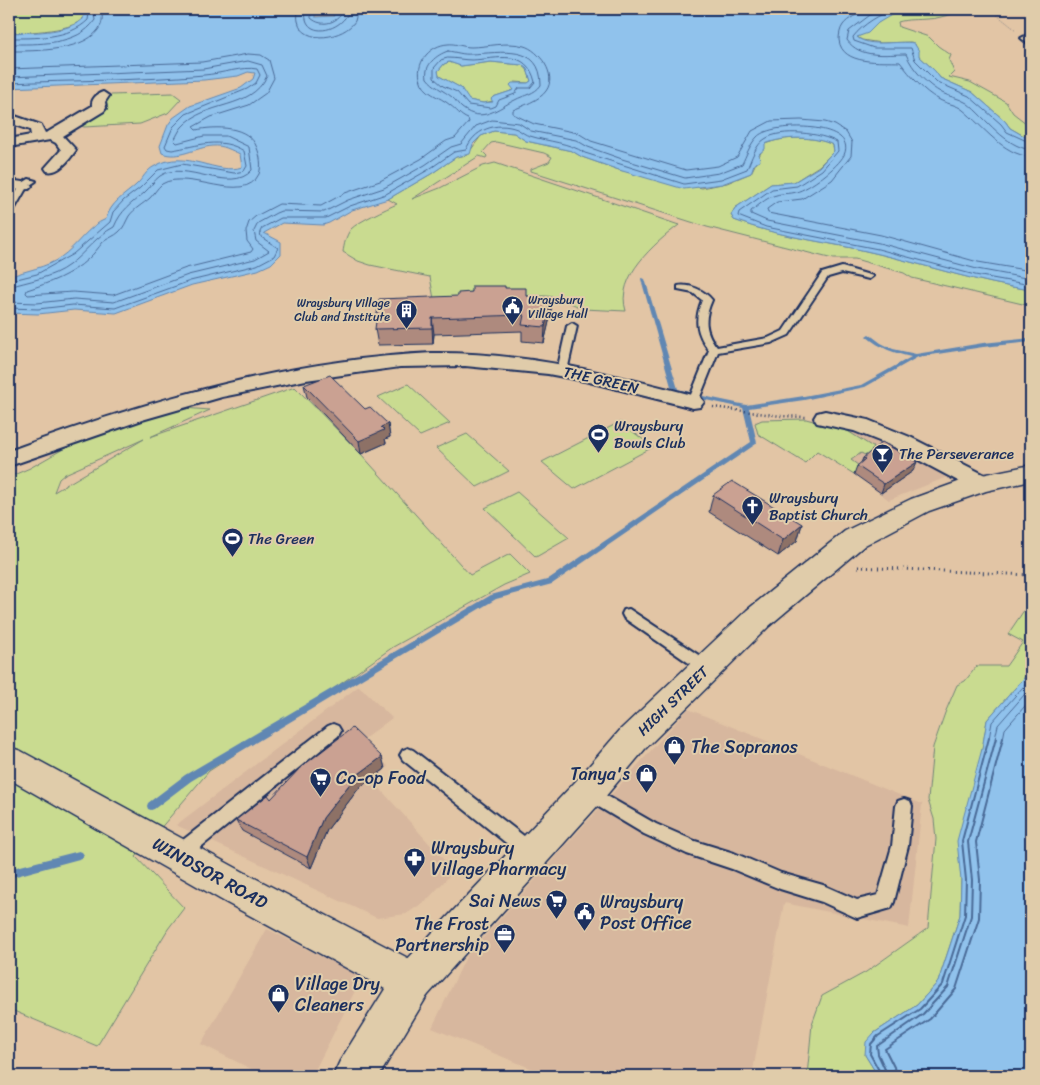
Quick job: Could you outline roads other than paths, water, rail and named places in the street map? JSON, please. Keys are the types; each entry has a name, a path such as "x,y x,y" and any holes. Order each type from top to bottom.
{"street":[{"path":"9,143 45,137 93,114 99,108 97,99"},
{"path":"9,118 36,128 45,137 61,140 69,150 52,168"},
{"name":"THE GREEN","path":"12,452 52,442 171,403 308,373 418,359 481,360 562,371 693,402"},
{"path":"825,418 860,425 902,442 981,483"},
{"name":"HIGH STREET","path":"355,1076 413,982 634,740 758,618 855,538 920,505 981,483 1031,473"},
{"name":"WINDSOR ROAD","path":"9,762 413,982"}],"lane":[{"path":"12,206 21,184"},
{"path":"714,350 771,340 786,333 826,276 842,270 869,276"},
{"path":"681,288 697,291 705,296 707,300 701,314 701,328 704,337 714,350"},
{"path":"562,371 572,326"},
{"path":"693,402 714,350"},
{"path":"629,614 707,668"},
{"path":"178,855 333,732"},
{"path":"408,754 532,853"},
{"path":"588,792 650,829 692,848 734,861 780,881 823,894 857,909 885,902 900,846 904,806"}],"water":[{"path":"69,9 336,9 315,15 315,17 334,16 332,13 344,9 931,9 893,14 878,23 868,33 857,37 876,43 914,43 919,51 919,56 940,78 972,92 1005,121 1010,128 1031,140 1031,290 974,279 861,250 788,236 734,220 731,215 735,208 771,184 794,182 819,167 834,151 833,145 826,142 799,138 773,141 765,144 765,149 759,154 760,161 754,164 751,173 722,184 684,189 619,170 582,157 572,151 526,141 514,133 494,131 481,136 473,144 470,154 456,157 388,199 352,210 323,225 282,223 264,233 281,242 281,254 271,264 258,270 192,285 116,313 74,310 38,314 9,313 9,277 55,261 61,257 88,231 106,219 111,208 152,168 167,161 178,160 222,168 242,167 240,154 224,147 207,147 181,154 168,155 162,153 160,146 168,125 173,118 190,106 241,88 253,79 255,73 248,72 238,76 204,80 9,88 9,33 57,30 76,24 83,19 84,15","holes":["449,62 461,66 491,62 522,65 527,69 531,81 528,83 512,83 510,85 514,90 493,97 491,99 493,102 483,103 469,100 461,88 439,76 438,71 444,64"]},
{"path":"1031,670 1031,1076 878,1076 865,1055 866,1042 874,1033 917,1005 938,982 960,915 961,880 957,841 982,749 987,720"}],"waterway":[{"path":"643,279 675,390 688,393"},
{"path":"869,336 891,350 916,356"},
{"path":"916,356 983,345 1031,340"},
{"path":"746,407 863,386 916,356"},
{"path":"703,398 746,407"},
{"path":"151,806 188,778 494,597 549,582 754,443 746,407"},
{"path":"9,874 79,855"}],"place":[{"name":"Wraysbury Village Hall","path":"512,326"},
{"name":"Wraysbury Village Club and Institute","path":"406,329"},
{"name":"Wraysbury Bowls Club","path":"598,454"},
{"name":"The Perseverance","path":"883,473"},
{"name":"Wraysbury Baptist Church","path":"753,526"},
{"name":"The Green","path":"232,558"},
{"name":"The Sopranos","path":"675,766"},
{"name":"Tanya's","path":"646,793"},
{"name":"Co-op Food","path":"320,797"},
{"name":"Wraysbury Village Pharmacy","path":"415,877"},
{"name":"Sai News","path":"557,920"},
{"name":"Wraysbury Post Office","path":"584,931"},
{"name":"The Frost Partnership","path":"505,953"},
{"name":"Village Dry Cleaners","path":"279,1013"}]}
